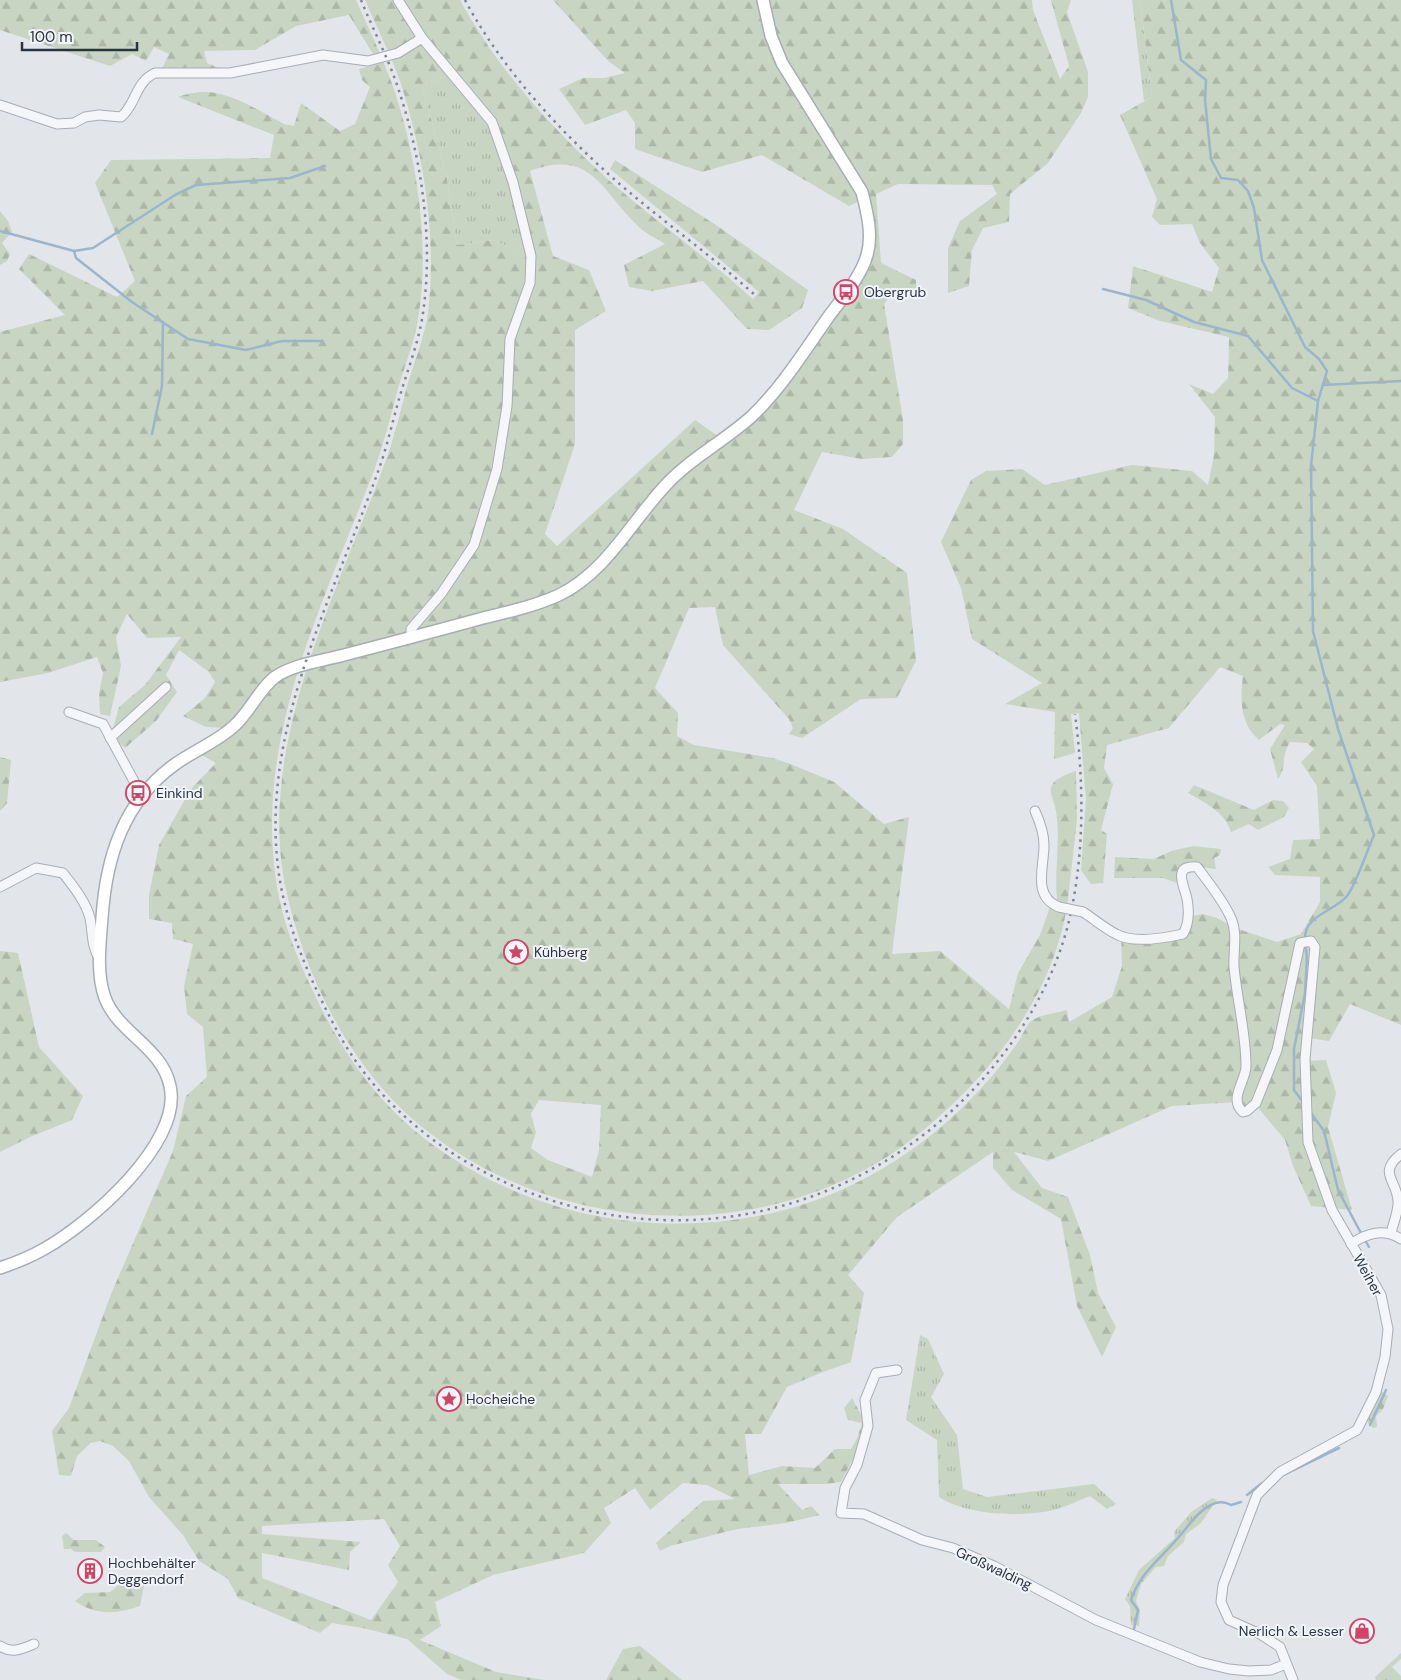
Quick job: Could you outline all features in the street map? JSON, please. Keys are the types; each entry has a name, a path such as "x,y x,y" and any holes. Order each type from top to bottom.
{"street":[{"path":"398,0 422,38 492,122 513,182 531,256 530,284 510,339 506,406 497,468 474,545 441,594 411,629 411,638"},
{"path":"0,1268 44,1249 80,1224 104,1204 148,1156 166,1128 172,1105 168,1079 149,1048 112,1011 102,987 100,961 102,915 110,858 125,821 142,796 173,766 230,730 274,678 304,666 543,601 561,594 588,577 664,486 687,464 752,416 767,399 846,292 867,257 869,230 862,192 782,64 771,36 763,0"},
{"path":"0,105 58,124 74,123 86,117 99,115 121,117 126,113 146,78 155,73 230,73 323,55 368,62 398,53 422,38"},
{"path":"110,738 166,687"},
{"path":"69,712 103,724 142,796"},
{"path":"1035,811 1043,835 1041,890 1048,901 1059,907 1082,912 1116,935 1130,938 1148,938 1183,934 1188,926 1187,899 1181,874 1184,870 1197,867 1226,908 1235,930 1234,966 1246,1068 1237,1094 1237,1101 1239,1108 1243,1112 1256,1103 1277,1050 1300,943 1310,942 1315,946 1316,957 1305,1059 1308,1142 1332,1210 1358,1239"},
{"path":"0,887 36,868 63,873 76,891 89,917 94,950 100,961"},
{"path":"1401,1154 1392,1162 1388,1177 1398,1201 1391,1233 1401,1239"},
{"name":"Weiher","path":"1286,1664 1280,1647 1260,1634 1229,1620 1221,1602 1223,1585 1257,1495 1280,1472 1356,1430 1376,1392 1386,1349 1388,1329 1382,1295 1358,1239 1391,1233"},
{"name":"Großwalding","path":"897,1370 876,1373 865,1400 868,1426 858,1465 845,1488 841,1513 864,1514 922,1540 961,1552 1026,1581 1096,1620 1200,1662 1229,1669 1249,1670 1271,1670 1286,1664"},
{"path":"0,1646 6,1650 17,1651 34,1644"},
{"path":"1286,1664 1293,1680"}],"green space":[{"path":"0,0 356,0 391,81 400,108 414,166 422,226 422,285 415,332 382,446 317,616 299,667 285,719 275,772 272,825 278,894 295,951 323,1012 360,1072 389,1107 406,1123 461,1164 500,1184 541,1201 583,1213 626,1220 670,1224 714,1222 758,1216 790,1208 822,1198 852,1185 910,1151 961,1109 984,1085 1020,1039 1030,1022 1042,1016 1067,1010 1069,1022 1112,997 1122,966 1121,936 1183,934 1192,916 1203,914 1217,918 1235,928 1277,942 1301,934 1320,902 1320,877 1275,875 1268,867 1290,859 1293,840 1320,839 1317,786 1301,762 1314,749 1307,743 1290,742 1285,753 1283,770 1278,779 1270,749 1285,725 1280,724 1259,740 1248,727 1243,711 1243,676 1220,667 1169,728 1107,745 1104,768 1113,784 1101,830 1107,834 1103,883 1091,884 1081,870 1086,800 1079,713 1071,714 1075,753 1054,759 1055,712 1005,704 1042,683 972,639 961,588 941,542 971,480 986,471 1022,469 1045,485 1132,465 1192,471 1208,485 1214,455 1215,417 1189,384 1213,394 1228,378 1229,337 1160,321 1128,308 1133,266 1212,292 1219,268 1200,243 1192,224 1160,225 1152,217 1157,199 1120,115 1152,97 1140,0 1401,0 1401,1025 1350,1004 1329,1041 1309,1038 1306,1061 1326,1060 1336,1093 1328,1127 1352,1210 1311,1206 1293,1166 1285,1140 1255,1104 1248,1112 1237,1102 1172,1106 1048,1161 1014,1152 1042,1188 1068,1197 1090,1255 1098,1293 1116,1327 1102,1357 1077,1306 1061,1219 1012,1190 993,1168 993,1152 897,1217 848,1275 864,1293 851,1362 787,1387 761,1434 745,1434 749,1475 782,1466 815,1468 835,1449 851,1449 857,1439 862,1423 848,1420 844,1408 852,1398 864,1420 856,1460 853,1459 841,1482 778,1484 802,1510 811,1506 820,1515 786,1523 737,1529 670,1546 660,1551 656,1543 703,1501 735,1499 707,1485 683,1483 650,1510 635,1488 604,1508 611,1523 584,1553 493,1575 435,1602 441,1626 420,1640 496,1672 545,1680 461,1680 447,1674 407,1639 363,1628 332,1623 320,1633 238,1598 228,1579 199,1561 183,1535 149,1497 129,1461 113,1446 100,1441 91,1443 77,1456 71,1476 59,1475 52,1431 69,1408 111,1294 173,1151 186,1096 207,1077 203,1027 187,1014 184,986 193,944 173,939 172,923 149,919 149,895 159,845 191,789 216,763 196,752 232,731 271,688 268,686 227,728 206,727 183,716 205,698 215,682 209,672 179,650 166,675 177,692 156,721 125,748 111,735 119,707 145,685 181,637 147,638 127,614 116,637 121,666 110,716 100,714 99,694 103,673 97,657 48,673 0,682 0,332 65,315 19,269 29,254 117,297 135,281 95,183 111,160 270,158 274,135 178,97 207,92 220,94 246,103 284,124 294,126 301,103 340,131 355,124 370,87 362,80 359,69 379,64 349,15 296,26 255,50 204,51 207,63 230,73 161,71 169,54 154,47 146,61 132,54 110,66 0,30","holes":["384,1519 400,1546 388,1565 398,1582 371,1620 262,1578 262,1553 349,1570 350,1552 361,1542 262,1534 262,1526"]},
{"path":"365,0 460,0 491,51 528,98 590,163 629,198 753,299 759,292 610,169 615,160 716,225 808,290 802,308 769,330 747,329 703,281 652,291 629,287 624,265 665,244 642,229 626,214 594,177 582,169 568,165 551,165 530,171 553,256 589,270 606,311 575,330 575,444 545,534 557,546 695,420 722,439 752,416 867,257 864,199 849,206 762,155 702,172 635,149 635,123 626,110 585,125 559,89 583,78 604,78 625,73 609,62 553,0 1032,0 1033,10 1060,79 1069,66 1051,0 1071,0 1067,12 1088,72 1088,97 1081,113 1048,163 1010,194 1009,222 983,228 972,250 969,286 948,293 948,248 960,221 997,194 992,185 898,184 876,194 881,263 916,280 916,288 890,296 884,304 903,420 903,444 892,457 862,459 822,452 794,510 843,529 907,573 916,661 897,698 861,699 802,738 789,734 793,728 789,719 723,645 715,607 689,608 655,688 678,713 677,736 694,745 773,758 834,782 884,824 909,817 892,954 940,951 1009,1009 1018,973 1040,935 1050,907 1066,912 1060,939 1051,965 1026,1015 975,1081 938,1118 898,1149 877,1163 820,1190 760,1208 697,1215 634,1214 572,1202 513,1182 457,1152 407,1114 384,1091 345,1038 314,979 302,948 285,885 279,832 282,779 291,725 324,619 390,449 424,332 428,313 430,284 431,255 427,197 416,140 401,84","holes":["451,74 492,122 530,255 493,240 457,245 446,173 422,86","539,1100 601,1105 599,1150 592,1177 548,1160 531,1148 536,1132 531,1114"]},
{"path":"1132,0 1140,0 1152,97 1144,101"},
{"path":"451,74 492,122 531,256 493,240 457,245 446,173 422,86"},
{"path":"0,211 8,221 12,232 2,243 10,254 7,261 0,265"},
{"path":"0,757 11,760 7,803 0,811"},
{"path":"1076,771 1077,820 1067,908 1060,906 1057,900 1057,822 1051,788 1058,779"},
{"path":"1194,785 1254,810 1273,800 1283,801 1289,808 1284,817 1258,830 1249,824 1231,832 1219,814 1207,804 1188,793"},
{"path":"1193,846 1221,849 1220,855 1214,858 1216,869 1200,867 1178,874 1177,883 1163,878 1114,878 1115,857 1154,859 1171,851"},
{"path":"0,951 18,953 39,1047 83,1096 72,1120 30,1137 0,1152"},
{"path":"920,1335 928,1339 944,1374 931,1397 957,1435 963,1489 987,1497 1094,1484 1116,1504 1107,1509 1090,1496 1044,1512 997,1514 965,1508 939,1497 937,1440 906,1420"},
{"path":"1381,1391 1388,1396 1383,1409 1376,1416 1377,1427 1373,1428 1368,1423 1375,1401"},
{"path":"1212,1498 1217,1500 1201,1523 1186,1534 1184,1542 1168,1556 1164,1566 1156,1567 1141,1584 1136,1601 1140,1610 1139,1626 1131,1625 1130,1606 1125,1599 1139,1570 1175,1538 1174,1532 1191,1512"},
{"path":"66,1533 74,1540 96,1540 105,1547 101,1552 75,1552 71,1549 64,1549 62,1536"},
{"path":"134,1578 144,1585 140,1606 123,1611 107,1612 90,1609 75,1601 85,1593 110,1592 126,1579"},
{"path":"640,1646 682,1680 606,1680 623,1649"},
{"path":"1401,1653 1401,1659 1392,1667 1401,1676 1401,1680 1376,1680 1375,1677"}],"waterway":[{"path":"1171,0 1181,60 1206,80 1205,100 1211,159 1221,178 1238,180 1248,191 1254,208 1262,260 1305,347 1319,359 1327,371 1318,401 1311,466 1313,631 1338,729 1374,835 1347,896 1309,924 1305,939"},
{"path":"0,231 74,251 93,248 175,195 196,185 290,178 325,166"},
{"path":"74,251 76,258 132,302 188,339 246,350 282,341 322,341"},
{"path":"1103,289 1146,300 1194,322 1248,336 1292,388 1318,401"},
{"path":"152,434 162,386 163,322"},
{"path":"1323,385 1401,381"},
{"path":"1303,1102 1294,1090 1294,1049 1305,993 1307,957 1305,944"},
{"path":"1311,1113 1324,1131 1338,1190 1362,1235"},
{"path":"1365,1240 1369,1247"},
{"path":"1370,1425 1386,1390"},
{"path":"1281,1476 1339,1448"},
{"path":"1247,1495 1262,1483"},
{"path":"1134,1629 1138,1610 1131,1600 1145,1574 1197,1515 1207,1507 1217,1502 1231,1505 1241,1502"}],"railway":[{"path":"361,0 396,82 412,138 423,196 426,226 426,284 419,335 384,455 322,616 289,720 279,773 276,826 280,881 284,900 295,938 309,974 335,1027 352,1056 372,1083 395,1107 447,1149 475,1167 505,1182 536,1195 599,1213 663,1220 726,1217 788,1204 847,1182 902,1151 952,1110 997,1062 1020,1031 1040,997 1056,962 1068,925 1078,873 1081,793 1075,714"},
{"path":"465,0 513,74 572,140 615,180 756,296"}],"place":[{"name":"Obergrub","path":"846,292"},
{"name":"Einkind","path":"138,793"},
{"name":"Kühberg","path":"516,952"},
{"name":"Hocheiche","path":"449,1399"},
{"name":"Hochbehälter Deggendorf","path":"90,1571"},
{"name":"Nerlich & Lesser","path":"1362,1631"}]}
